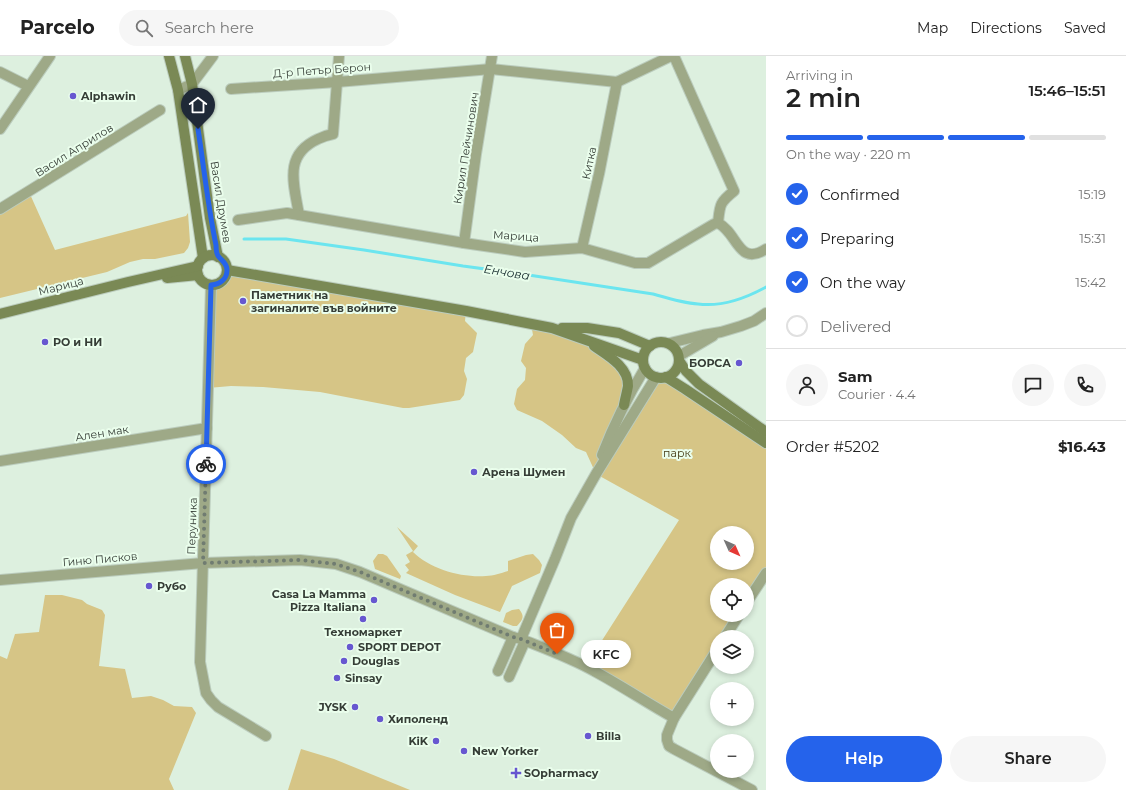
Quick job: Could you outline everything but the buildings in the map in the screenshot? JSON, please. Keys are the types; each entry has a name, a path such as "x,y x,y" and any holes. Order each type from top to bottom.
{"main road":[{"path":"169,56 178,90 200,266 203,282 215,285 225,278 227,270 224,262 218,257 210,256 200,266"},
{"name":"Васил Друмев","path":"185,56 192,84 210,218 218,257"},
{"name":"Марица","path":"0,314 128,282 200,266"},
{"path":"227,270 466,311 552,328 582,338 644,364 652,375 661,377 685,389 766,443"},
{"path":"552,328 587,328 619,334 650,346"},
{"path":"582,338 613,359 626,375 628,384 624,405"},
{"path":"644,364 644,355 650,346 660,341 670,344 674,347 686,371 699,384 766,432"},
{"path":"661,377 675,372 680,359"}],"street":[{"path":"0,129 50,56"},
{"path":"178,90 192,84 213,56"},
{"path":"299,215 292,175 295,159 303,148 318,139 333,134 339,56"},
{"name":"Кирил Пейчинович","path":"464,243 476,154 492,56"},
{"path":"617,82 672,56 734,191 723,199 720,206 718,223 725,227 744,252 751,255 757,254 766,249"},
{"name":"Д-р Петър Берон","path":"231,89 491,69 617,82"},
{"path":"0,72 28,86"},
{"name":"Китка","path":"582,248 599,174 617,82"},
{"name":"Васил Априлов","path":"0,209 160,110"},
{"name":"Марица","path":"238,220 287,213 526,252 582,248 635,263 648,263 718,223"},
{"name":"Перуника","path":"211,285 200,662 206,693 211,700 218,707 266,736"},
{"path":"670,344 741,326 754,321 766,313"},
{"path":"680,359 704,341 721,332"},
{"path":"596,474 611,432 644,364"},
{"path":"509,677 520,639 558,553 571,518 596,474 661,377"},
{"name":"Ален мак","path":"0,461 207,428"},
{"name":"Гиню Писков","path":"0,580 203,563 300,560 336,564 360,572 594,671 674,718"},
{"path":"754,591 766,573"},
{"path":"498,671 520,639"},
{"path":"710,661 674,718 667,735 667,740 669,746 674,749 752,790"}],"green space":[{"path":"29,192 55,250 186,216 188,213 190,242 184,253 130,262 107,272 0,298 0,209"},
{"path":"227,270 466,311 465,321 477,333 473,352 466,358 464,371 467,379 464,395 460,400 403,408 320,392 263,387 231,386 208,388 211,285 222,281"},
{"name":"парк","path":"531,324 582,338 622,369 628,384 596,471 656,377 666,377 766,443 766,573 754,591 754,578 710,578 710,622 735,622 729,630 710,630 710,661 674,718 585,667 679,520 596,474 586,452 576,448 562,435 542,421 517,410 514,404 517,389 525,380 526,368 521,361 525,344 533,335"},
{"path":"397,527 418,546 413,552 437,568 457,574 491,576 508,571 508,561 533,554 542,565 540,573 512,586 500,612 455,595 406,573 409,570 405,565 410,562 406,555 413,551"},
{"path":"378,554 387,556 401,576 400,579 375,569 373,561"},
{"path":"45,595 62,595 82,600 87,604 102,610 105,615 99,666 125,669 132,698 151,696 174,706 192,707 196,713 169,779 174,790 0,790 0,656 7,659 15,634 39,632"},
{"path":"519,609 522,614 522,618 521,622 517,626 503,622 506,613"},
{"path":"301,749 334,759 410,790 288,790"}],"waterway":[{"name":"Енчова","path":"244,239 286,239 364,250 653,294 681,301 707,305 733,301 766,287"}],"way so far":[{"path":"206,464 203,563 300,560 336,564 360,572 513,637 557,654"}],"place":[{"name":"Alphawin","path":"73,96"},
{"name":"Паметник на загиналите във войните","path":"243,301"},
{"name":"РО и НИ","path":"45,342"},
{"name":"БОРСА","path":"739,363"},
{"name":"Арена Шумен","path":"474,472"},
{"name":"Рубо","path":"149,586"},
{"name":"Casa La Mamma Pizza Italiana","path":"374,600"},
{"name":"Техномаркет","path":"363,619"},
{"name":"SPORT DEPOT","path":"350,647"},
{"name":"KFC","path":"557,654"},
{"name":"Douglas","path":"344,661"},
{"name":"Sinsay","path":"337,678"},
{"name":"JYSK","path":"355,707"},
{"name":"Хиполенд","path":"380,719"},
{"name":"Billa","path":"588,736"},
{"name":"KiK","path":"436,741"},
{"name":"New Yorker","path":"464,751"},
{"name":"SOpharmacy","path":"516,773"}],"route":[{"path":"198,129 214,238 218,257 222,259 227,270 225,278 222,281 215,285 211,285 206,464"}]}
